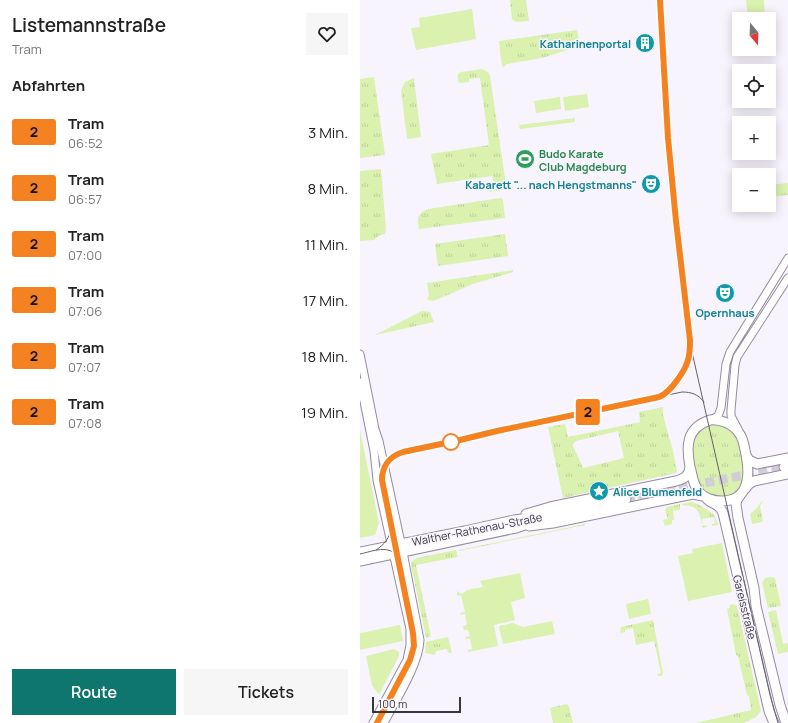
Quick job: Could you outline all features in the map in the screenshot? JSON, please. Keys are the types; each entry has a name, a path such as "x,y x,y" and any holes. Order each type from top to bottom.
{"main road":[{"path":"705,498 695,486 690,466 688,446 690,438 697,427 710,420 726,422 739,433 743,440 748,471 742,492"},
{"path":"746,455 749,460 757,464 788,458"},
{"path":"515,524 530,512 678,481 688,475 690,466"},
{"path":"515,524 553,523 693,494 718,501 726,501 736,498 749,484 754,481 787,469"},
{"name":"Gareisstraße","path":"742,492 736,504 738,522 754,588 756,606 780,705 786,723"},
{"name":"Gareisstraße","path":"705,498 720,507 722,513 774,723"},
{"name":"Walther-Rathenau-Straße","path":"360,561 392,550 515,524 553,514 626,500"},
{"name":"Walther-Rathenau-Straße","path":"360,552 392,550"}],"street":[{"path":"710,420 718,416 721,410 726,364 730,352 788,258"},
{"path":"739,433 730,410 736,359 788,278"},
{"path":"360,354 402,548 420,643 418,654 410,674 384,723"},
{"path":"360,382 373,442 377,480 410,634 409,652 403,667 373,723"}],"green space":[{"path":"510,0 526,0 529,21 515,22 515,20 512,20"},
{"path":"746,0 764,0 765,12 747,12"},
{"path":"472,9 476,39 416,50 411,28 420,27 419,18"},
{"path":"577,30 580,46 542,58 506,64 502,67 499,41"},
{"path":"482,69 488,72 490,76 506,185 502,190 489,192 488,187 494,186 492,176 437,184 431,154 489,145 480,78 469,79 469,82 459,83 458,78 458,74 461,72"},
{"path":"374,77 385,155 360,158 360,79"},
{"path":"414,78 421,137 407,139 401,90 405,82"},
{"path":"587,94 589,107 565,111 563,97"},
{"path":"560,97 561,109 536,113 534,101"},
{"path":"575,118 575,122 520,129 519,125"},
{"path":"381,169 386,229 385,234 380,235 374,240 360,241 360,171"},
{"path":"788,183 788,195 776,196 776,184"},
{"path":"502,198 505,218 419,229 419,217 428,209"},
{"path":"505,234 508,256 438,266 435,244"},
{"path":"513,270 513,272 473,284 436,300 432,301 427,299 429,295 427,283"},
{"path":"422,311 430,312 434,322 375,335"},
{"path":"663,407 663,415 673,451 677,471 676,473 563,498 548,427 565,424 568,437 640,422 639,412","holes":["618,431 624,458 583,468 573,444 576,441"]},
{"path":"719,424 733,431 739,441 745,474 740,489 731,497 726,498 709,496 701,489 691,454 691,448 695,436 701,429"},
{"path":"360,430 379,523 375,535 360,538"},
{"path":"676,486 677,492 638,501 637,494"},
{"path":"762,501 760,506 763,522 752,524 750,514"},
{"path":"691,502 700,505 713,514 718,525 712,526 712,524 715,523 714,517 702,519 703,526 707,525 707,527 703,528 698,511 693,507 682,505"},
{"path":"680,504 680,510 673,511 674,520 672,520 672,524 665,526 663,520 668,519 665,510 667,507"},
{"path":"585,525 459,551 459,550"},
{"path":"722,543 732,592 688,601 678,556 693,553 692,549"},
{"path":"456,550 458,557 416,565 431,637 426,638 411,562 416,558"},
{"path":"520,573 525,598 511,602 515,620 494,625 498,646 468,652 468,650 472,649 470,639 466,639 465,637 470,636 468,630 464,630 463,626 467,625 465,614 461,615 460,613 465,612 461,595 457,596 457,591 462,594 467,590 483,587 480,581"},
{"path":"765,578 775,578 781,606 768,608 762,583"},
{"path":"648,599 651,614 629,619 626,604"},
{"path":"733,604 737,606 761,711 756,717 744,723 696,723 751,710 749,696 747,695 738,656 736,655 727,609 730,608 729,605"},
{"path":"776,610 783,644 788,643 788,652 778,654 768,612"},
{"path":"653,620 663,673 661,676 658,676 657,674 661,673 654,641 636,645 633,628 620,633 621,627"},
{"path":"552,621 555,634 503,644 499,627 501,625 513,623 523,627"},
{"path":"400,625 403,641 360,650 360,632"},
{"path":"448,637 452,653 448,653 447,649 436,651 435,655 425,653 426,642"},
{"path":"394,649 399,652 399,656 379,695 372,685 366,656"},
{"path":"566,704 569,707 573,723 553,723 550,708"}],"tunnel":[{"path":"626,499 784,467"}],"tram line":[{"path":"660,0 668,138 676,221 692,352 770,695 778,723"},
{"name":"2","path":"377,723 407,667 414,646 414,638 407,601 382,480 384,469 388,461 397,454 403,452 659,397 668,392 687,363 690,353 690,340 668,138 660,0"},
{"path":"667,396 683,378 693,356"},
{"path":"377,723 410,660 414,646 413,633 382,480 383,470 394,456 403,452 497,431 682,392 694,394 704,402"},
{"path":"376,550 382,545 390,534 391,527"},
{"path":"360,554 376,550 386,550 395,553 399,557"}],"place":[{"name":"Katharinenportal","path":"645,43"},
{"name":"Budo Karate Club Magdeburg","path":"525,159"},
{"name":"Kabarett \"... nach Hengstmanns\"","path":"651,184"},
{"name":"Opernhaus","path":"725,293"},
{"name":"Alice Blumenfeld","path":"599,491"}]}
